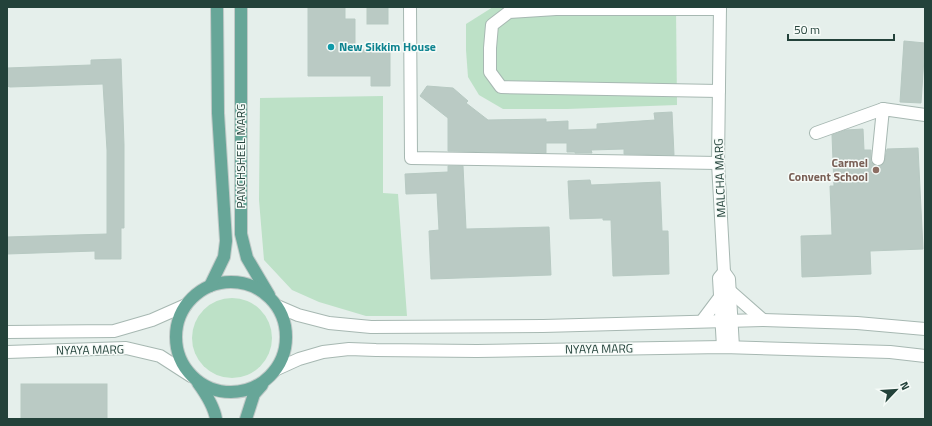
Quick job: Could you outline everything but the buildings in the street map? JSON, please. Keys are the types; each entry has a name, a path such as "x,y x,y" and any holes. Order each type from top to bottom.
{"main road":[{"name":"PANCHSHEEL MARG","path":"210,286 224,258 226,241 218,113 217,7"},
{"name":"PANCHSHEEL MARG","path":"241,7 241,234 247,258 274,302"},
{"path":"216,419 208,397 181,360 176,341 178,322 186,305 197,294 210,286 231,282 252,286 274,302 284,321 287,338 284,354 274,372 254,394 246,419"},
{"path":"195,379 212,390 228,393 244,392 259,386 274,372"}],"street":[{"path":"410,7 411,158 718,163"},
{"path":"719,91 501,87 490,72 490,48 492,25 509,12 556,9 720,8"},
{"name":"MALCHA MARG","path":"720,8 718,163 724,272 719,278 725,294 728,347"},
{"path":"816,133 883,109 925,115"},
{"path":"878,159 883,109"},
{"path":"702,322 725,294 763,320"},
{"name":"NYAYA MARG","path":"274,302 298,315 329,323 372,327 543,326 763,320 857,323 925,329"},
{"name":"NYAYA MARG","path":"7,332 114,331 152,320 186,305"},
{"name":"NYAYA MARG","path":"274,372 299,359 323,352 344,349 477,351 728,347 890,352 925,356"},
{"name":"NYAYA MARG","path":"7,352 126,348 160,356 195,379"}],"green space":[{"path":"493,7 676,7 677,105 567,109 503,109 479,95 468,77 466,24"},
{"path":"383,96 383,193 398,194 407,316 366,316 319,302 292,290 264,260 259,200 260,98"},
{"path":"224,298 240,298 261,309 272,330 272,346 261,367 240,378 224,378 210,372 203,367 198,360 192,346 192,330 198,316 203,309 210,304"}],"place":[{"name":"New Sikkim House","path":"331,47"},
{"name":"Carmel Convent School","path":"876,170"}]}
